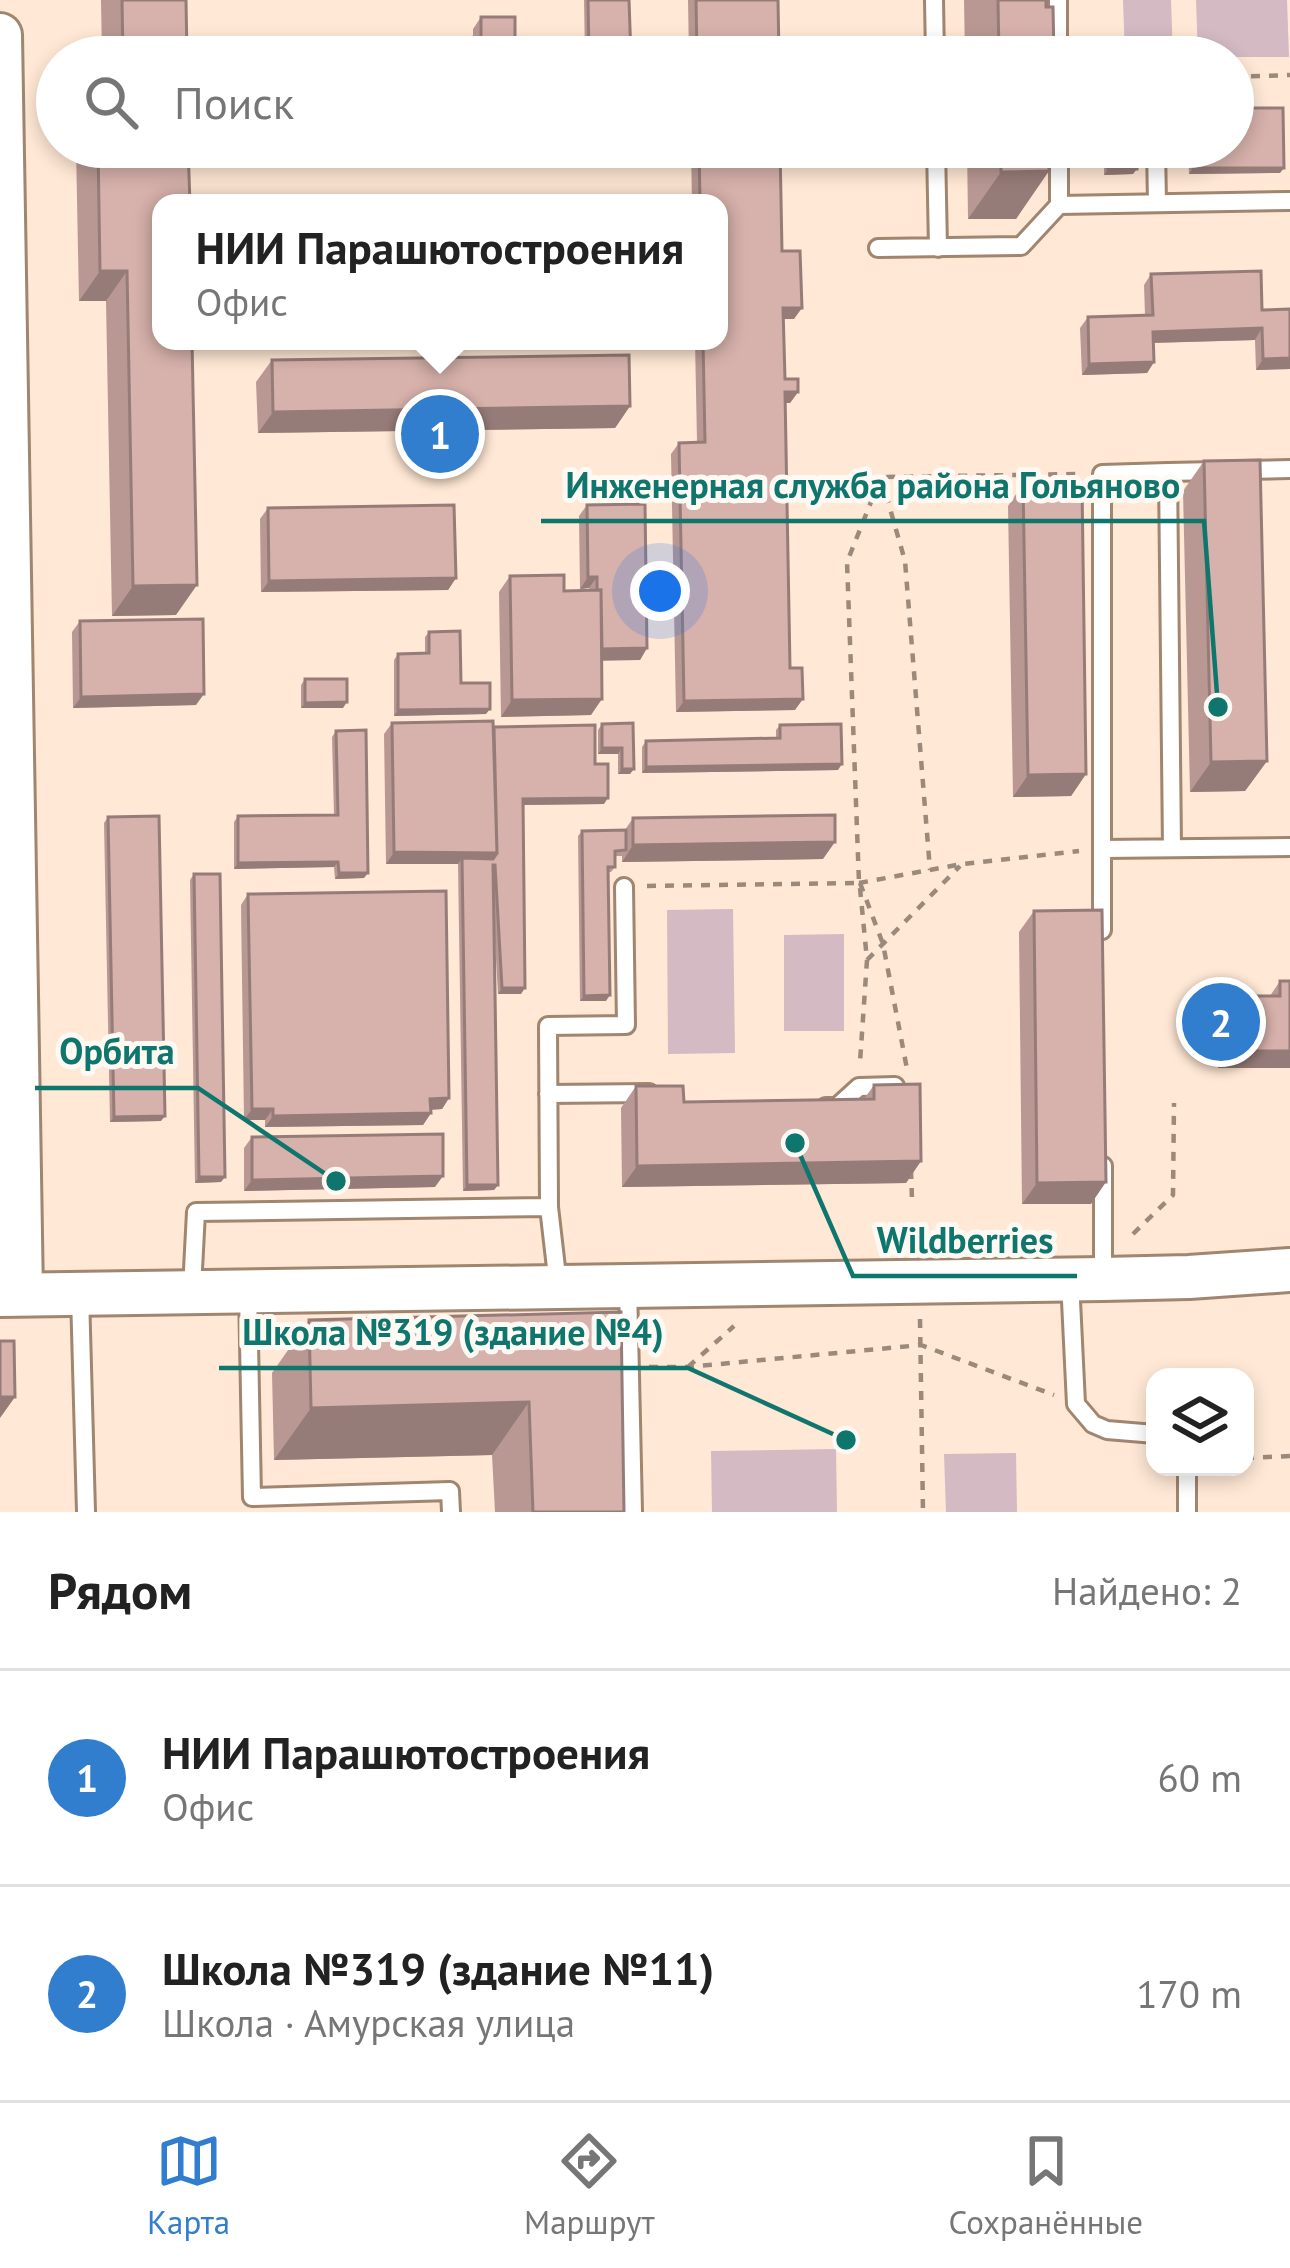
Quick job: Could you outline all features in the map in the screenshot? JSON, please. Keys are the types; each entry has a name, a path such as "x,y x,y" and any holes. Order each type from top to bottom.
{"street":[{"path":"0,35 11,1294 1086,1279 1290,1270"}],"lane":[{"path":"934,0 935,36"},
{"path":"1058,0 1058,36"},
{"path":"936,168 938,248"},
{"path":"878,248 1021,246 1059,205 1059,168"},
{"path":"1156,168 1157,203"},
{"path":"1059,205 1290,201"},
{"path":"1102,939 1102,474 1290,469"},
{"path":"1168,472 1172,848"},
{"path":"1102,849 1290,847"},
{"path":"558,1286 549,1207 548,1026 626,1025 624,887"},
{"path":"813,1107 836,1107 859,1087 911,1086"},
{"path":"548,1094 671,1092"},
{"path":"1103,1143 1076,1404 1093,1424 1107,1430 1146,1433"},
{"path":"192,1291 196,1211 549,1207"},
{"path":"628,1284 633,1512"},
{"path":"248,1290 252,1504 450,1491 451,1512"},
{"path":"80,1293 86,1512"},
{"path":"1186,1476 1187,1512"}],"path":[{"path":"1254,76 1290,75"},
{"path":"881,477 1102,474"},
{"path":"881,477 905,561 930,870"},
{"path":"859,1087 867,960 847,562 881,477"},
{"path":"624,887 860,883 962,864 1102,849"},
{"path":"867,960 962,864"},
{"path":"860,883 883,944 911,1086"},
{"path":"1133,1234 1173,1195 1174,1103"},
{"path":"911,1154 912,1200"},
{"path":"920,1319 922,1512"},
{"path":"688,1366 734,1326"},
{"path":"628,1367 921,1345 1076,1404"},
{"path":"1254,1458 1290,1456"}],"shaded area":[{"path":"1123,0 1171,0 1172,36 1124,36"},
{"path":"1196,0 1287,0 1289,57 1254,57 1254,36 1197,36"},
{"path":"733,909 735,1053 668,1054 667,910"},
{"path":"844,934 844,1031 784,1031 784,935"},
{"path":"836,1449 837,1512 712,1512 711,1451"},
{"path":"1016,1453 1017,1512 946,1512 944,1454"}],"building":[{"path":"122,0 186,0 187,36 123,36"},
{"path":"588,0 629,0 630,36 589,36"},
{"path":"696,0 778,0 779,36 697,36"},
{"path":"998,0 1046,0 1046,7 1053,7 1054,36 999,36"},
{"path":"481,17 515,17 515,36 481,36"},
{"path":"1254,108 1283,108 1284,168 1254,168"},
{"path":"98,168 189,168 190,194 152,194 152,350 192,350 197,585 133,586 127,271 100,271"},
{"path":"699,168 780,168 782,251 800,251 802,308 783,308 785,379 798,379 798,392 785,392 790,668 802,668 803,699 684,701 679,443 705,442 703,350 728,350 728,194 700,194"},
{"path":"1001,168 1049,168 1049,171 1001,172"},
{"path":"1261,271 1262,310 1290,309 1290,358 1263,359 1262,328 1153,332 1154,362 1089,364 1088,317 1153,315 1151,274"},
{"path":"629,355 630,406 273,412 272,360"},
{"path":"1260,460 1267,761 1211,762 1204,461"},
{"path":"1023,484 1082,484 1086,774 1028,775"},
{"path":"645,504 647,648 602,649 601,590 597,590 597,577 588,577 587,505"},
{"path":"454,505 456,578 269,581 268,508"},
{"path":"564,575 564,591 601,590 602,699 512,700 510,576"},
{"path":"203,619 204,694 81,697 80,621"},
{"path":"460,631 461,683 490,683 490,709 398,710 398,654 429,653 429,632"},
{"path":"305,679 347,679 347,702 305,703"},
{"path":"493,721 497,853 394,852 392,723"},
{"path":"633,723 634,769 622,769 622,748 602,748 602,724"},
{"path":"841,724 842,764 646,767 646,741 780,738 780,725"},
{"path":"595,725 595,764 608,764 608,798 523,799 525,988 502,988 493,865 498,1185 467,1185 462,858 493,859 497,853 494,727"},
{"path":"366,730 368,873 339,873 338,862 238,863 238,816 338,815 336,731"},
{"path":"835,815 835,842 633,845 633,818"},
{"path":"159,816 165,1116 114,1117 108,817"},
{"path":"626,830 626,850 615,851 615,867 608,867 610,995 584,996 582,831"},
{"path":"194,874 220,874 225,1177 199,1177"},
{"path":"446,891 449,1098 430,1099 431,1113 273,1116 273,1109 252,1109 248,894"},
{"path":"1102,910 1106,1182 1037,1183 1034,911"},
{"path":"1280,981 1290,981 1290,1051 1230,1051 1229,996 1280,996"},
{"path":"920,1084 921,1161 637,1166 636,1086 683,1086 684,1102 874,1099 874,1085"},
{"path":"443,1134 443,1176 252,1180 252,1137"},
{"path":"621,1312 624,1512 533,1512 529,1402 311,1408 309,1320"},
{"path":"0,1341 14,1341 15,1397 0,1397"}],"place":[{"name":"НИИ Парашютостроения","path":"440,434"},
{"name":"Инженерная служба района Гольяново","path":"1218,707"},
{"name":"Школа №319 (здание №11)","path":"1221,1022"},
{"name":"Wildberries","path":"795,1143"},
{"name":"Орбита","path":"336,1181"},
{"name":"Школа №319 (здание №4)","path":"846,1440"}]}
